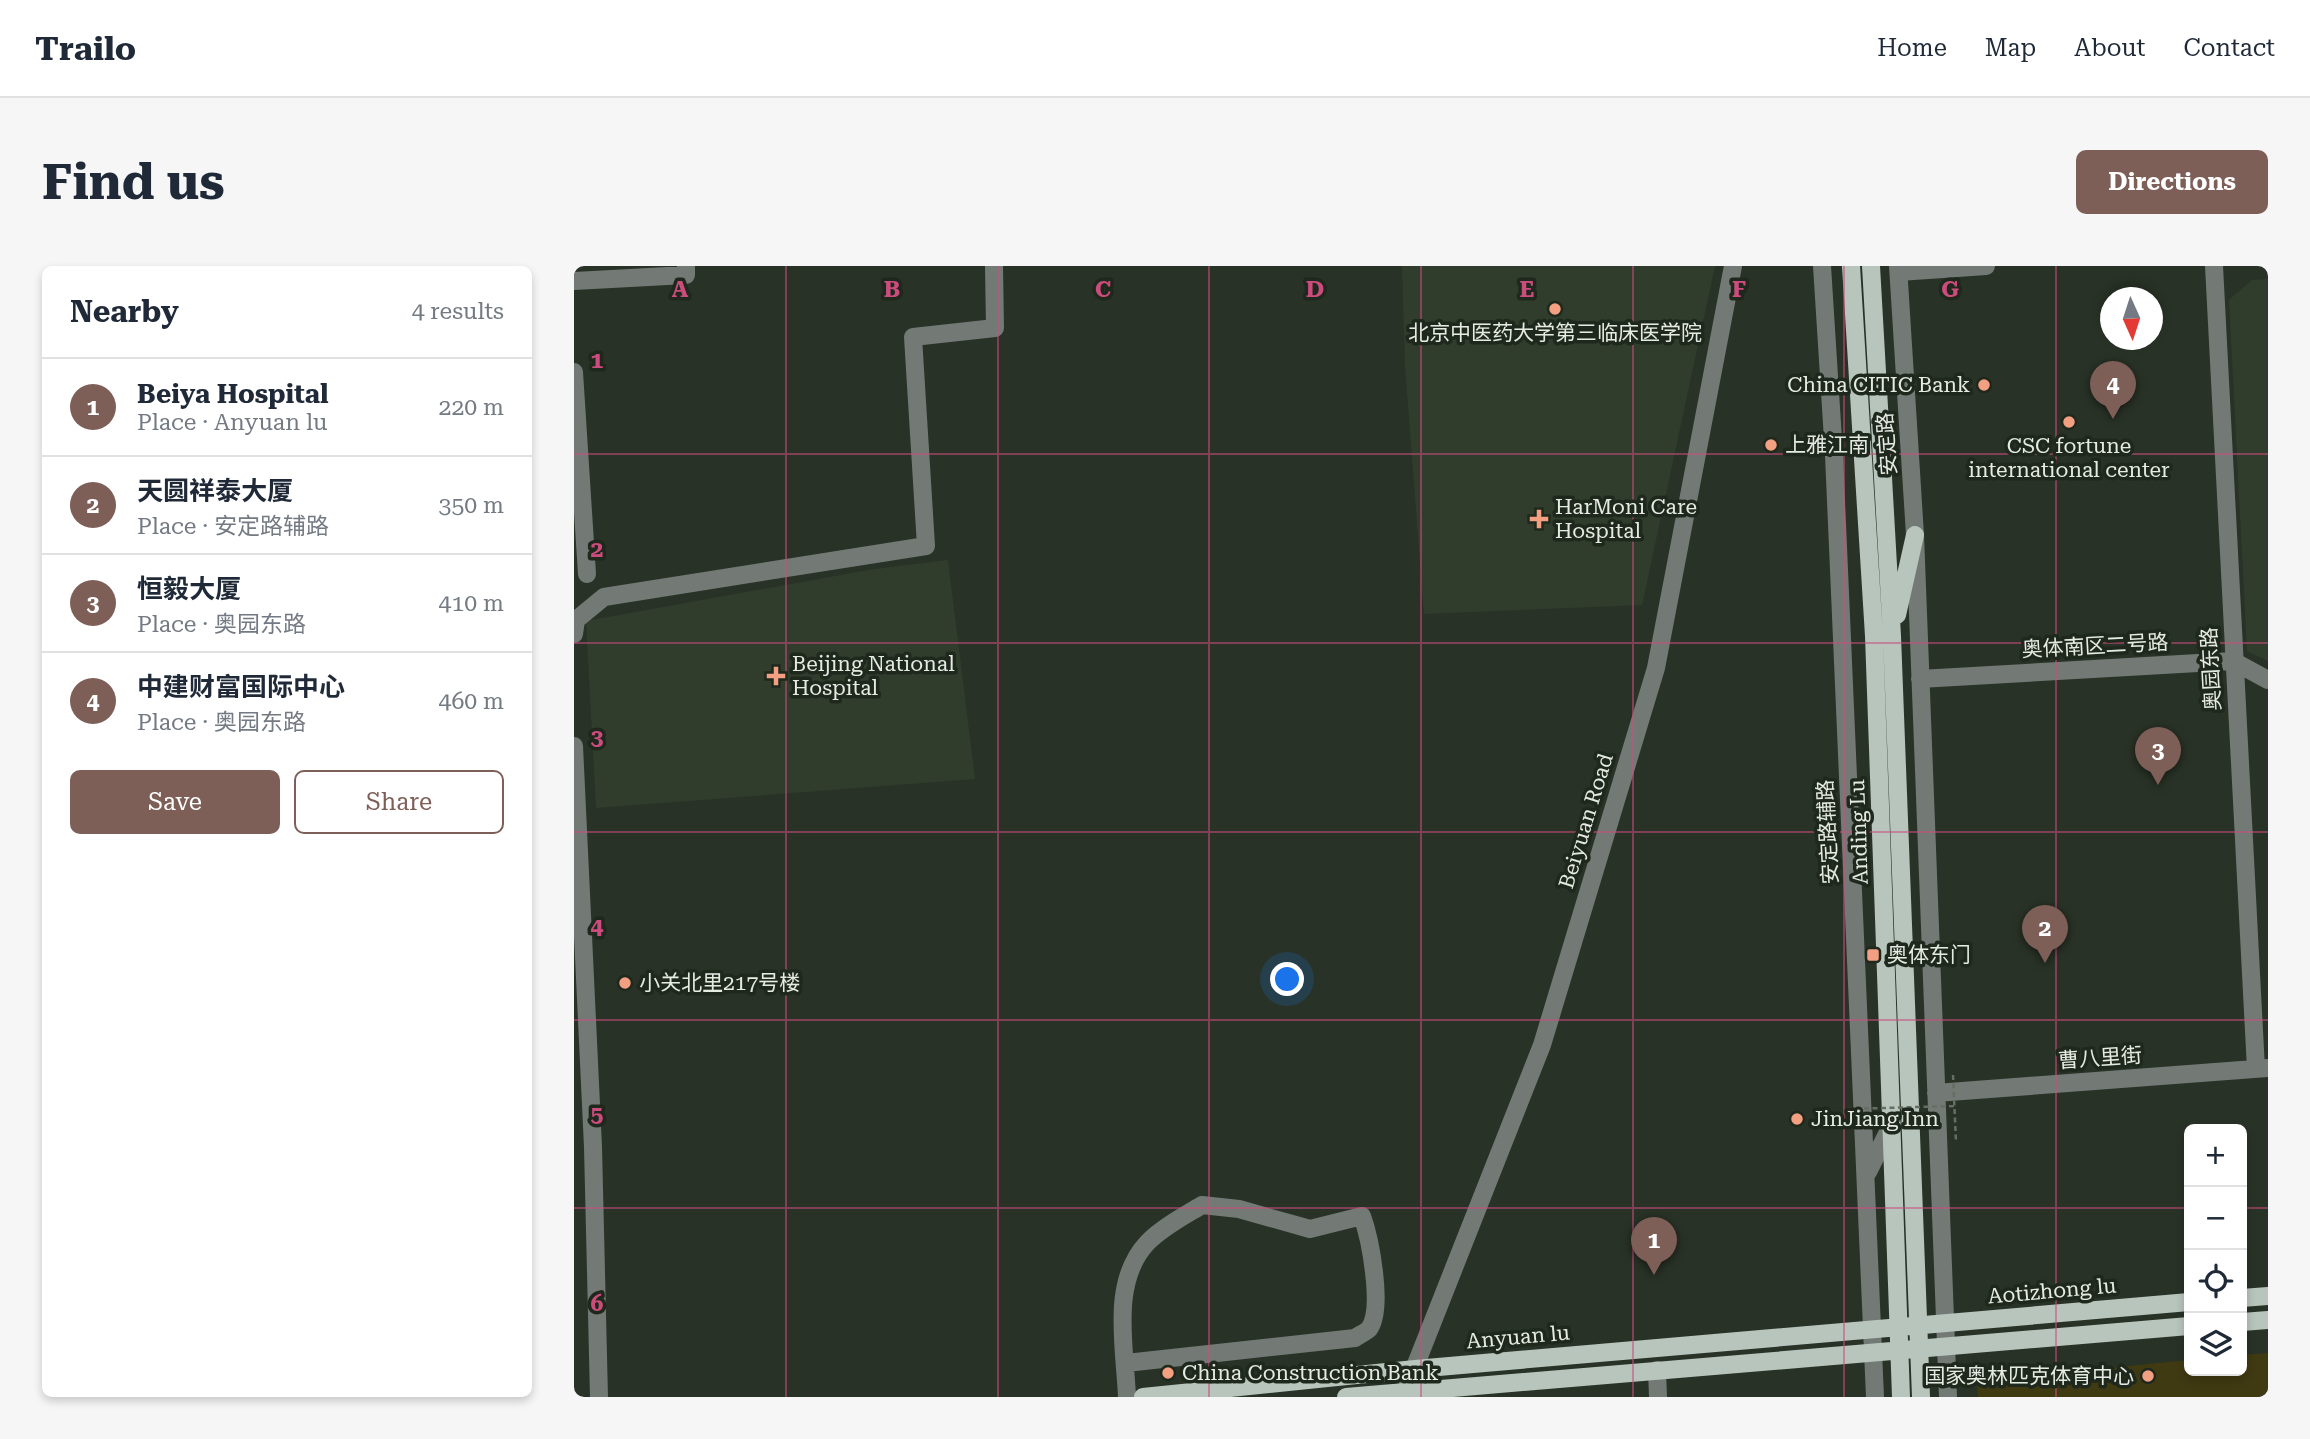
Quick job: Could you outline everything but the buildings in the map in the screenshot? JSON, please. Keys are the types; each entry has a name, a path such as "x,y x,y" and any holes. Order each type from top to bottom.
{"main road":[{"name":"Anding Lu","path":"1852,266 1874,636 1901,1397"},
{"name":"Anding Lu","path":"1871,266 1892,636 1921,1397"},
{"path":"1892,636 1915,536"},
{"path":"2247,1298 2268,1296"},
{"name":"Aotizhong lu","path":"1899,1326 2184,1302"},
{"path":"2247,1322 2268,1320"},
{"name":"Anyuan lu","path":"1143,1397 1415,1369 1899,1326"},
{"path":"1346,1397 2184,1326"}],"street":[{"path":"574,281 686,275 686,266"},
{"path":"574,634 576,620 604,597 926,546 913,337 995,328 994,266"},
{"name":"Beiyuan Road","path":"1404,1394 1542,1045 1656,668 1733,266"},
{"name":"安定路辅路","path":"1822,266 1835,469 1875,1397"},
{"path":"1899,269 1986,266"},
{"name":"奥园东路","path":"2214,266 2233,661 2262,1069"},
{"name":"安定路","path":"1899,269 1915,536"},
{"path":"574,372 587,574"},
{"path":"1915,536 1948,1397"},
{"path":"2233,661 2268,680"},
{"name":"奥体南区二号路","path":"1920,679 2233,661"},
{"path":"574,746 592,1106 600,1397"},
{"name":"曹八里街","path":"1936,1093 2262,1069"},
{"path":"1866,1175 1892,1124"},
{"path":"1126,1363 1356,1338 1369,1328 1377,1308 1368,1233 1362,1216 1310,1229 1239,1209 1202,1205 1149,1242 1132,1263 1123,1293 1127,1397"},
{"path":"1657,1370 1658,1397"}],"path":[{"path":"1953,1075 1956,1142"},
{"path":"1847,1109 1954,1106"}],"shaded area":[{"name":"HarMoni Care Hospital","path":"1402,266 1715,266 1642,605 1424,614 1405,366"},
{"path":"2268,279 2268,661 2247,651 2229,300 2252,280"},
{"name":"Beijing National Hospital","path":"948,560 975,779 596,808 586,621 868,570"},
{"name":"国家奥林匹克体育中心","path":"2268,1353 2268,1397 1978,1397 1977,1381 2184,1360 2184,1376 2247,1376 2247,1355"}],"place":[{"name":"北京中医药大学第三临床医学院","path":"1555,309"},
{"name":"China CITIC Bank","path":"1984,385"},
{"name":"中建财富国际中心","path":"2113,419"},
{"name":"CSC fortune international center","path":"2069,422"},
{"name":"上雅江南","path":"1771,445"},
{"name":"HarMoni Care Hospital","path":"1539,519"},
{"name":"Beijing National Hospital","path":"776,676"},
{"name":"恒毅大厦","path":"2158,785"},
{"name":"奥体东门","path":"1873,955"},
{"name":"天圆祥泰大厦","path":"2045,963"},
{"name":"小关北里217号楼","path":"625,983"},
{"name":"JinJiang Inn","path":"1797,1119"},
{"name":"Beiya Hospital","path":"1654,1275"},
{"name":"China Construction Bank","path":"1168,1373"},
{"name":"国家奥林匹克体育中心","path":"2148,1376"}]}
